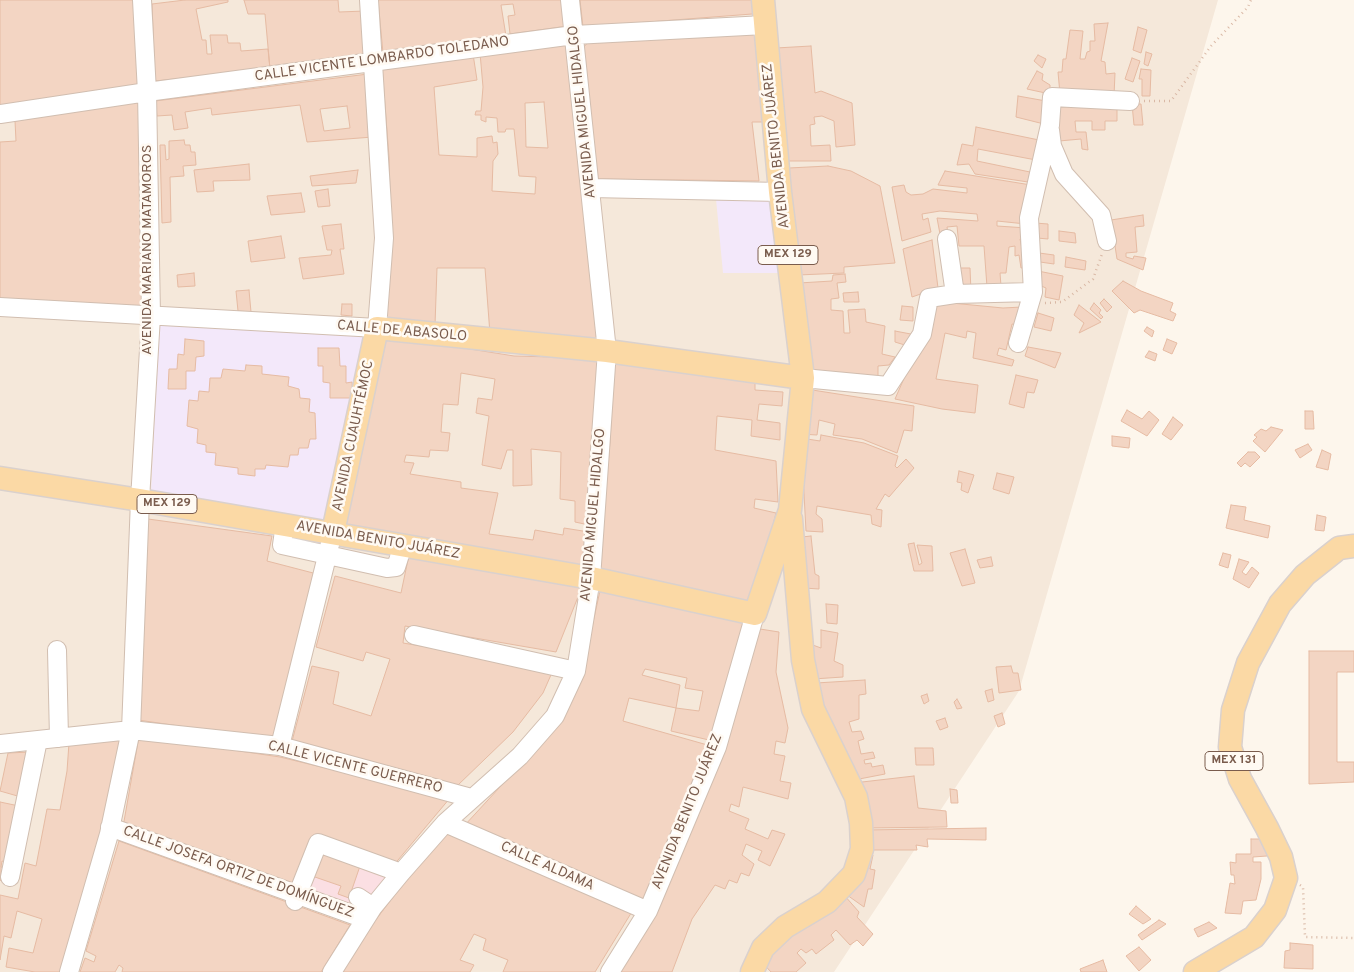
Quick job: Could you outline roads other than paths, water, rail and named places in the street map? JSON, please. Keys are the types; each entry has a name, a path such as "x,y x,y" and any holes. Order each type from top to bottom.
{"main road":[{"name":"AVENIDA BENITO JUÁREZ","path":"0,478 286,524 591,578 755,614 790,510 803,378 780,192 763,0"},
{"name":"CALLE DE ABASOLO","path":"377,328 607,351 803,378"},
{"name":"AVENIDA CUAUHTÉMOC","path":"333,532 377,328"},
{"path":"752,972 763,948 785,926 827,902 854,874 862,849 861,823 856,798 813,709 803,660 790,510"},
{"name":"MEX 131","path":"1195,972 1254,937 1275,910 1286,878 1281,857 1240,779 1230,747 1233,710 1248,663 1280,604 1312,570 1339,548 1354,546"}],"street":[{"name":"AVENIDA MARIANO MATAMOROS","path":"69,972 110,830 131,730 140,500 151,316 147,92 142,0"},
{"name":"AVENIDA CUAUHTÉMOC","path":"369,0 375,61 384,238 377,328"},
{"name":"AVENIDA MIGUEL HIDALGO","path":"332,972 367,917 400,874 445,823 520,756 555,716 576,671 591,578 607,351 570,0"},
{"name":"CALLE VICENTE LOMBARDO TOLEDANO","path":"0,114 147,92 574,35 765,25"},
{"path":"1018,343 1031,297 1029,218 1050,125 1052,96 1130,101"},
{"path":"1050,125 1052,146 1064,174 1101,215 1107,241"},
{"path":"591,188 780,192"},
{"path":"947,239 955,294"},
{"path":"803,378 888,386 922,334 930,298 955,294 1031,297"},
{"name":"CALLE DE ABASOLO","path":"0,307 377,328"},
{"path":"286,524 282,545 328,556 394,568 403,545"},
{"name":"AVENIDA CUAUHTÉMOC","path":"280,746 333,532"},
{"name":"AVENIDA BENITO JUÁREZ","path":"610,972 648,911 717,747 755,614"},
{"path":"414,635 576,671"},
{"path":"58,650 59,738"},
{"name":"CALLE VICENTE GUERRERO","path":"0,744 131,730 280,746 471,798"},
{"path":"10,877 38,740"},
{"name":"CALLE ALDAMA","path":"445,823 648,911"},
{"name":"CALLE JOSEFA ORTIZ DE DOMÍNGUEZ","path":"110,830 298,898 367,917"},
{"path":"298,898 319,845 400,874"},
{"path":"358,897 367,917"}]}
